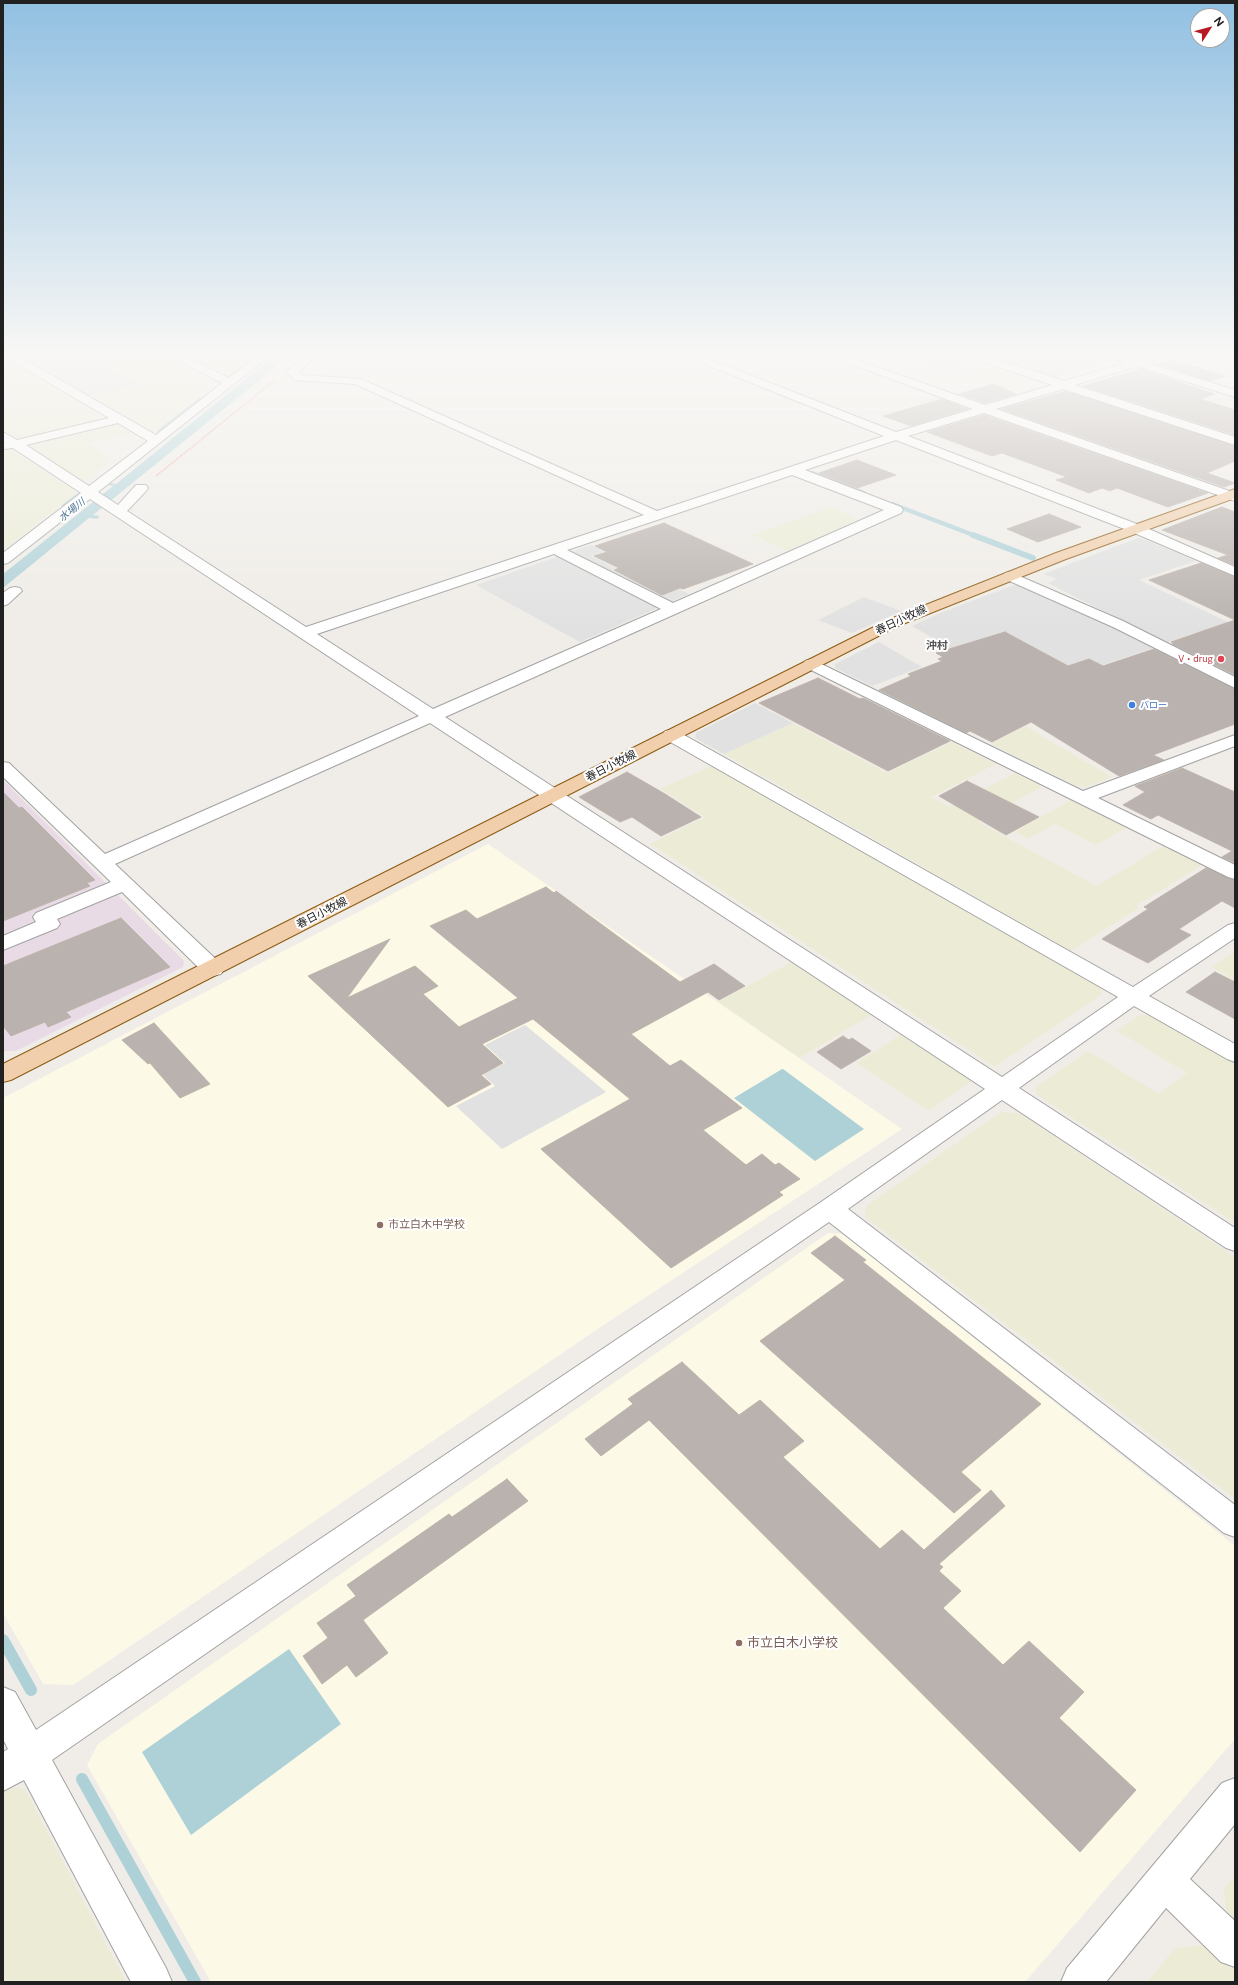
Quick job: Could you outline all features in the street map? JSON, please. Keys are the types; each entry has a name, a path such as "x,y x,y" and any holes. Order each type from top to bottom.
{"main road":[{"name":"春日小牧線","path":"3,1074 213,969 811,664 919,611 1137,529 1233,495"}],"street":[{"path":"9,446 92,494 117,512 1004,1088 1235,1241"},
{"path":"3,560 92,494 149,446"},
{"path":"501,446 656,515"},
{"path":"303,633 866,446"},
{"path":"920,446 1137,529 1235,572"},
{"path":"1089,446 1233,495"},
{"path":"103,862 896,510 792,470"},
{"path":"117,512 141,488"},
{"path":"554,549 673,609"},
{"path":"1010,576 1118,624 1235,683"},
{"path":"3,601 15,591"},
{"path":"811,664 1235,873"},
{"path":"671,735 1235,1054"},
{"path":"1084,798 1103,789 1235,740"},
{"path":"3,767 213,969"},
{"path":"3,944 50,924 43,917 125,884"},
{"path":"17,1763 830,1209 1134,996 1235,929"},
{"path":"830,1209 1235,1522"},
{"path":"3,1704 17,1763 152,1982"},
{"path":"1081,1982 1235,1796"},
{"path":"1165,1881 1235,1948"}],"path":[{"path":"141,488 194,446"}],"shaded area":[{"path":"1138,538 1144,539 1196,561 1139,580 1232,624 1198,635 1194,633 1166,643 1048,583 1056,579 1043,574"},
{"path":"591,545 604,552 591,556 616,568 612,570 628,578 632,576 670,585 689,594 580,642 476,585"},
{"path":"1014,585 1018,585 1118,629 1154,648 1048,683 996,675 912,626 940,613"},
{"path":"864,597 901,611 852,633 818,620"},
{"path":"879,642 922,667 872,686 835,668 835,664"},
{"path":"755,703 793,723 724,754 695,738 696,733"},
{"path":"3,780 184,961 183,967 16,1051 4,1051 3,1049"},
{"name":"市立白木中学校","path":"488,844 902,1129 611,1320 73,1685 43,1684 3,1613 3,1098"},
{"path":"525,1025 606,1092 502,1149 456,1106 495,1086 482,1074 505,1063 485,1045"},
{"name":"市立白木小学校","path":"828,1233 843,1234 1235,1546 1235,1739 1025,1982 211,1982 87,1765 98,1744"}],"green space":[{"path":"29,446 91,446 112,460 84,482"},
{"path":"3,451 15,451 77,493 3,550"},
{"path":"831,507 859,519 788,551 752,535"},
{"path":"793,723 887,773 952,742 996,764 931,797 950,807 1015,773 1042,787 978,822 1097,886 1163,846 1202,865 1136,906 1139,908 1071,951 724,754"},
{"path":"1025,726 1112,777 1086,787 1077,786 991,744"},
{"path":"716,764 1101,986 1102,994 995,1067 650,844 705,817 660,789"},
{"path":"1071,800 1126,828 1096,845 1055,824 1028,839 1015,832"},
{"path":"1235,951 1235,980 1212,967"},
{"path":"791,962 871,1015 800,1058 718,1002"},
{"path":"1140,1015 1156,1016 1235,1062 1235,1223 1037,1095 1035,1087 1088,1051 1159,1094 1187,1073 1117,1031"},
{"path":"900,1035 972,1081 929,1111 857,1063"},
{"path":"1001,1112 1019,1113 1235,1257 1235,1499 865,1217 866,1206"},
{"path":"4,1787 25,1789 126,1982 3,1982"},
{"path":"1235,1876 1235,1933 1227,1926 1224,1888"},
{"path":"1216,1943 1235,1962 1235,1982 1147,1982 1174,1949"}],"water":[{"path":"163,446 179,446 93,515 100,516 97,519 89,518 3,588 3,574 113,486 108,485 110,483 116,484"},
{"path":"782,1069 864,1129 815,1161 734,1098"},
{"path":"289,1649 341,1724 191,1835 142,1752"}],"building":[{"path":"964,446 1072,446 1208,493 1168,507 1117,488 1110,491 1102,488 1089,493 1056,480 1067,477 1002,453 992,456"},
{"path":"1106,446 1235,446 1235,461 1207,473 1235,483 1224,487"},
{"path":"857,460 896,475 857,488 819,473"},
{"path":"1222,507 1235,512 1235,565 1218,558 1228,555 1162,530"},
{"path":"1049,514 1081,527 1038,542 1007,529"},
{"path":"664,523 753,564 662,595 614,570 619,568 594,556 607,552 595,546"},
{"path":"1201,563 1235,577 1235,620 1149,580"},
{"name":"V・drug","path":"1235,620 1235,675 1172,644 1174,643 1171,642"},
{"path":"1005,632 1068,666 1089,659 1103,666 1154,649 1235,689 1235,724 1153,755 1164,760 1119,776 1031,722 992,742 970,731 966,733 879,690 911,676 908,674 942,661 938,659 943,657 936,653"},
{"path":"818,678 860,699 863,698 950,741 888,771 759,703"},
{"path":"1182,768 1235,792 1235,863 1222,857 1232,851 1158,815 1151,819 1123,805 1145,792 1135,786"},
{"path":"627,772 701,817 661,836 632,817 620,822 579,797"},
{"path":"967,781 1039,817 1006,835 939,796"},
{"path":"3,792 19,808 22,807 95,880 87,883 90,886 3,921"},
{"path":"1206,868 1235,880 1235,908 1222,901 1179,929 1191,935 1148,963 1102,939 1148,909 1144,907"},
{"path":"546,887 554,893 556,891 680,982 714,964 745,986 719,1000 708,992 631,1034 670,1066 681,1060 742,1108 703,1130 746,1165 762,1154 775,1165 779,1163 800,1179 779,1192 783,1195 671,1268 541,1149 630,1099 533,1019 482,1044 503,1063 481,1075 491,1084 448,1107 308,976 390,939 347,998 415,966 438,986 423,994 459,1027 518,998 430,926 466,910 477,919"},
{"path":"121,918 170,967 66,1012 71,1017 48,1027 45,1022 11,1036 3,1026 3,966"},
{"path":"1215,972 1235,982 1235,1019 1186,992"},
{"path":"154,1023 210,1084 180,1098 150,1063 148,1064 122,1040"},
{"path":"843,1036 849,1040 852,1038 871,1051 841,1069 817,1052"},
{"path":"835,1236 866,1260 863,1262 1041,1404 961,1472 981,1490 954,1513 760,1341 845,1280 811,1253"},
{"path":"682,1362 739,1415 760,1400 804,1441 783,1457 880,1549 902,1530 924,1550 991,1490 1005,1506 939,1564 943,1567 939,1571 961,1591 943,1608 1003,1665 1029,1641 1084,1692 1059,1718 1136,1790 1080,1852 649,1420 601,1456 585,1439 633,1404 628,1399"},
{"path":"507,1479 528,1501 363,1620 388,1653 356,1677 347,1665 322,1684 303,1656 328,1638 317,1623 356,1596 347,1585 449,1514 452,1517"}],"waterway":[{"path":"812,473 864,493"},
{"name":"水場川","path":"64,506 79,495"},
{"path":"892,504 976,536"},
{"path":"973,535 1033,558"},
{"path":"3,1640 31,1690"},
{"path":"82,1779 195,1982"}],"place":[{"name":"V・drug","path":"1221,659"},
{"name":"バロー","path":"1132,705"},
{"name":"市立白木中学校","path":"380,1225"},
{"name":"市立白木小学校","path":"739,1643"}],"district":[{"name":"沖村","path":"937,646"}]}
